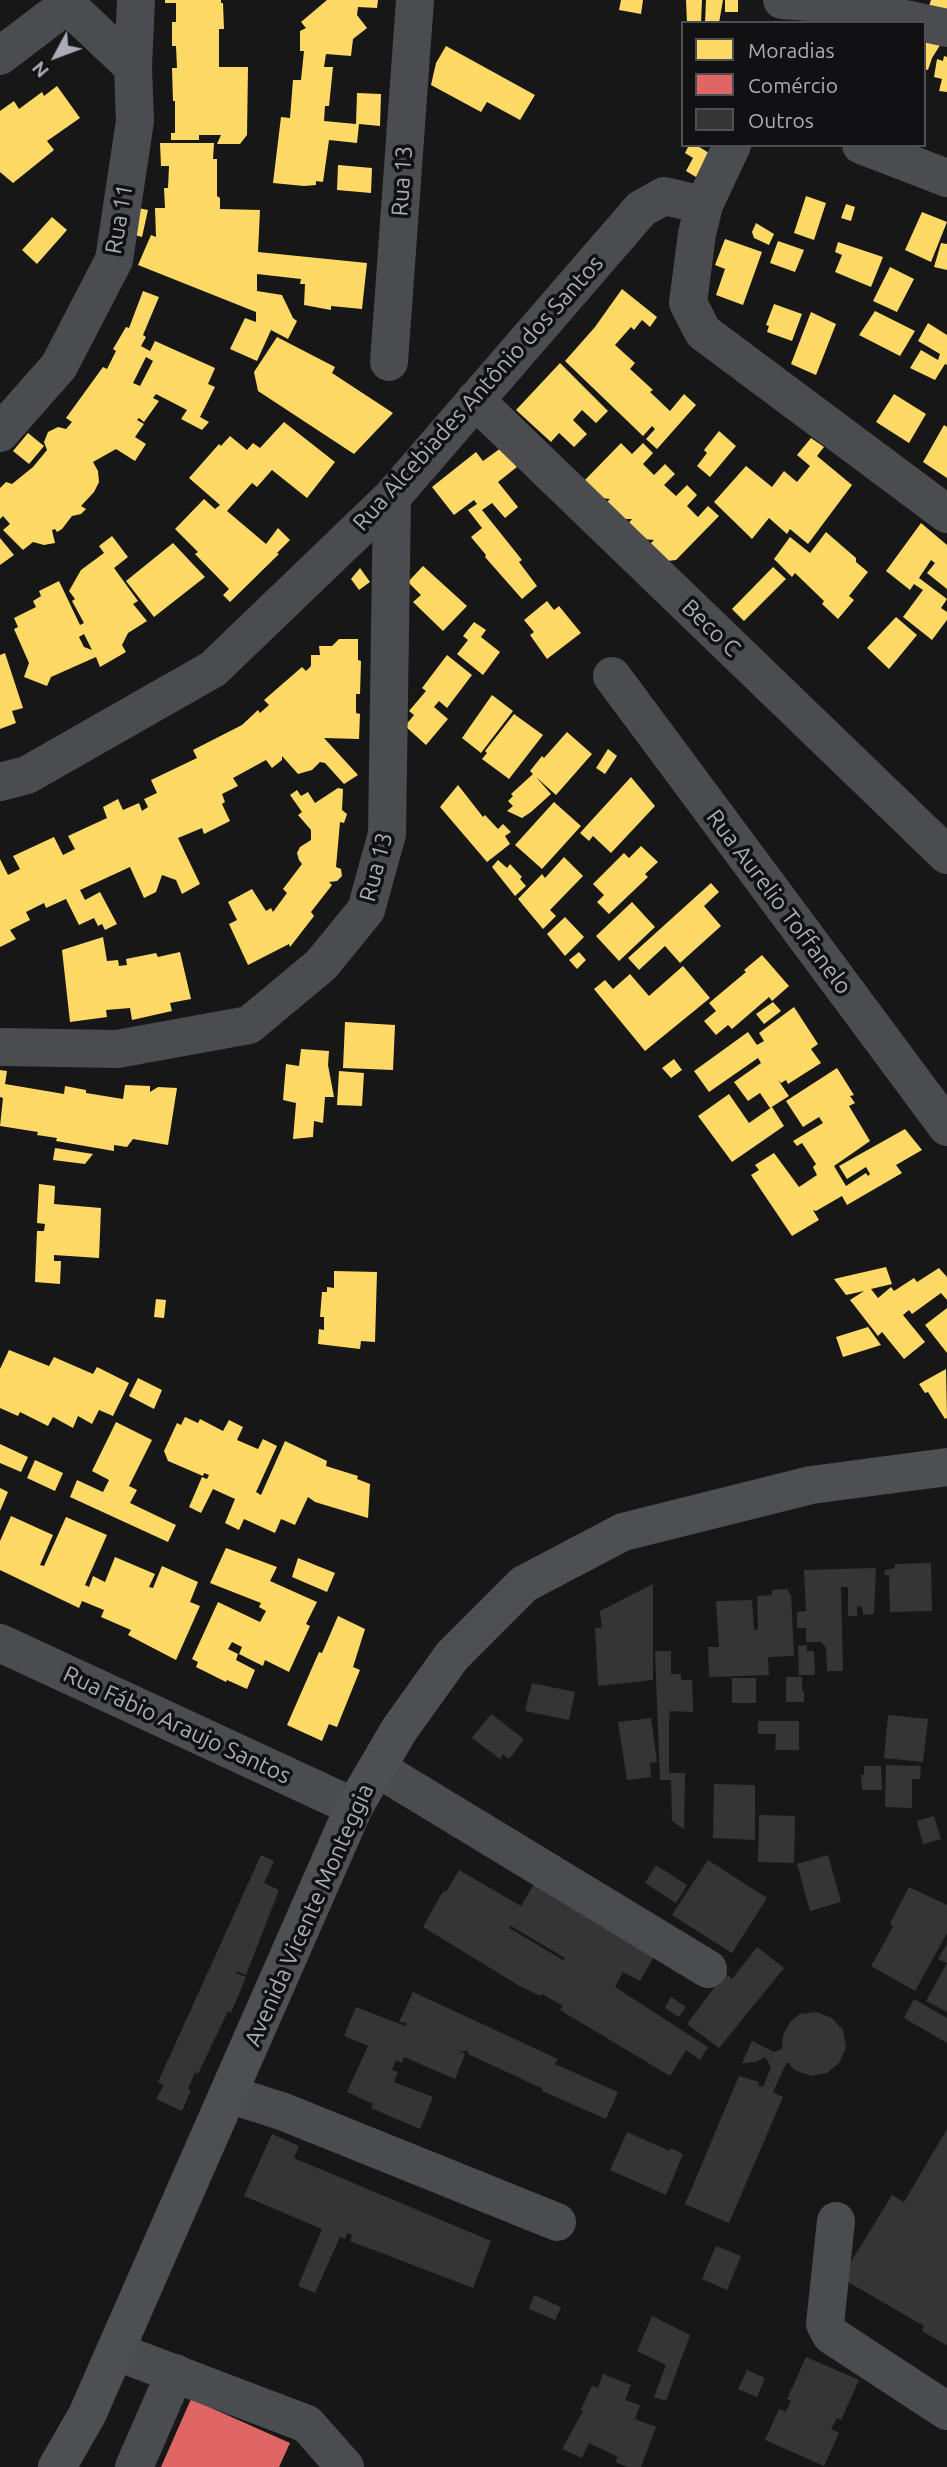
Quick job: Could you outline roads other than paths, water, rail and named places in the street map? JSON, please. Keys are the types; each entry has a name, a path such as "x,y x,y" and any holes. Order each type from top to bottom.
{"main road":[{"name":"Avenida Vicente Monteggia","path":"57,2467 87,2415 354,1807 399,1730 452,1656 524,1584 623,1532 811,1485 947,1467"},
{"name":"Avenida Vicente Monteggia","path":"75,2467 87,2415"}],"street":[{"path":"132,67 136,0"},
{"name":"Rua 13","path":"389,362 415,0"},
{"path":"782,0 836,4 915,21"},
{"path":"0,57 65,2 132,67"},
{"path":"926,23 947,28"},
{"name":"Rua 11","path":"0,433 59,366 114,260 135,121 132,67"},
{"path":"731,147 704,205 697,234 688,303 703,331 947,514"},
{"path":"866,147 947,178"},
{"name":"Rua Alcebiades Antônio dos Santos","path":"0,782 27,775 213,669 392,497 641,209 664,196 704,205"},
{"name":"Beco C","path":"475,400 947,855"},
{"name":"Rua 13","path":"3,1047 117,1049 249,1025 321,965 366,910 387,834 392,497"},
{"name":"Rua Aurelio Toffanelo","path":"612,676 947,1127"},
{"name":"Rua Fábio Araujo Santos","path":"0,1643 354,1807"},
{"path":"377,1768 708,1969"},
{"path":"228,2095 284,2112 557,2222"},
{"path":"836,2221 825,2324 831,2335 947,2411"},
{"path":"115,2351 307,2424 345,2467"},
{"path":"134,2467 175,2373"}]}
